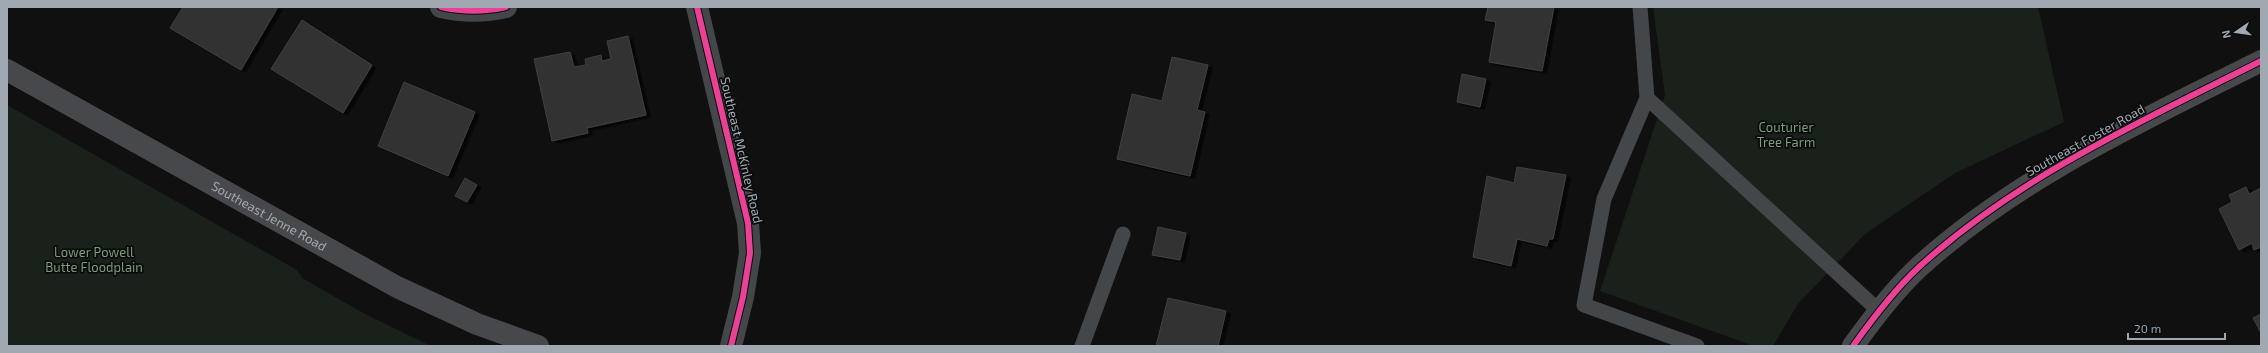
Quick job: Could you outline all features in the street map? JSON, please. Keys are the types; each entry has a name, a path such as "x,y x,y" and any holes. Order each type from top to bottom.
{"main road":[{"name":"Southeast Foster Road","path":"1853,346 1878,311 1918,268 1962,231 2021,188 2084,150 2261,61"},
{"name":"Southeast Jenne Road","path":"7,70 397,287 477,324 538,346"}],"street":[{"path":"441,7 457,11 484,11 506,7"},
{"name":"Southeast McKinley Road","path":"697,7 748,223 750,253 743,297 731,346"}],"lane":[{"path":"1640,7 1646,98 1604,200 1584,305 1697,346"},
{"path":"1646,98 1878,311"},
{"path":"1082,346 1123,234"}],"green space":[{"name":"Couturier Tree Farm","path":"1653,7 2038,7 2064,122 1955,173 1865,234 1798,304 1773,346 1754,346 1600,291 1665,95"},
{"name":"Lower Powell Butte Floodplain","path":"7,105 297,270 302,278 365,314 431,346 7,346"}],"building":[{"path":"183,7 278,7 241,70 170,28"},
{"path":"1488,7 1554,7 1542,71 1489,62 1496,22 1485,20"},
{"path":"302,20 372,65 343,113 271,69"},
{"path":"628,36 646,115 587,128 588,133 552,141 534,59 570,52 574,67 586,65 585,59 601,55 602,61 611,59 607,41"},
{"path":"1172,57 1208,65 1197,110 1205,112 1190,176 1117,159 1132,94 1162,101"},
{"path":"1462,74 1486,79 1480,107 1457,102"},
{"path":"404,82 475,112 448,176 378,146"},
{"path":"1517,167 1566,175 1553,239 1549,239 1547,246 1517,239 1511,266 1473,257 1487,176 1514,183"},
{"path":"465,178 477,185 467,202 455,196"},
{"path":"2246,187 2249,194 2261,188 2261,247 2254,250 2252,243 2239,250 2219,209 2232,202 2229,195"},
{"path":"1158,227 1186,233 1180,260 1152,255"},
{"path":"1168,298 1226,311 1218,346 1156,346"},
{"path":"2261,314 2261,333 2253,318"}],"cycle path":[{"path":"441,7 474,11 506,7"},
{"path":"697,7 748,223 750,253 743,297 731,346"},
{"path":"1853,346 1884,305 1919,267 1958,234 1998,205 2083,152 2261,61"}]}
